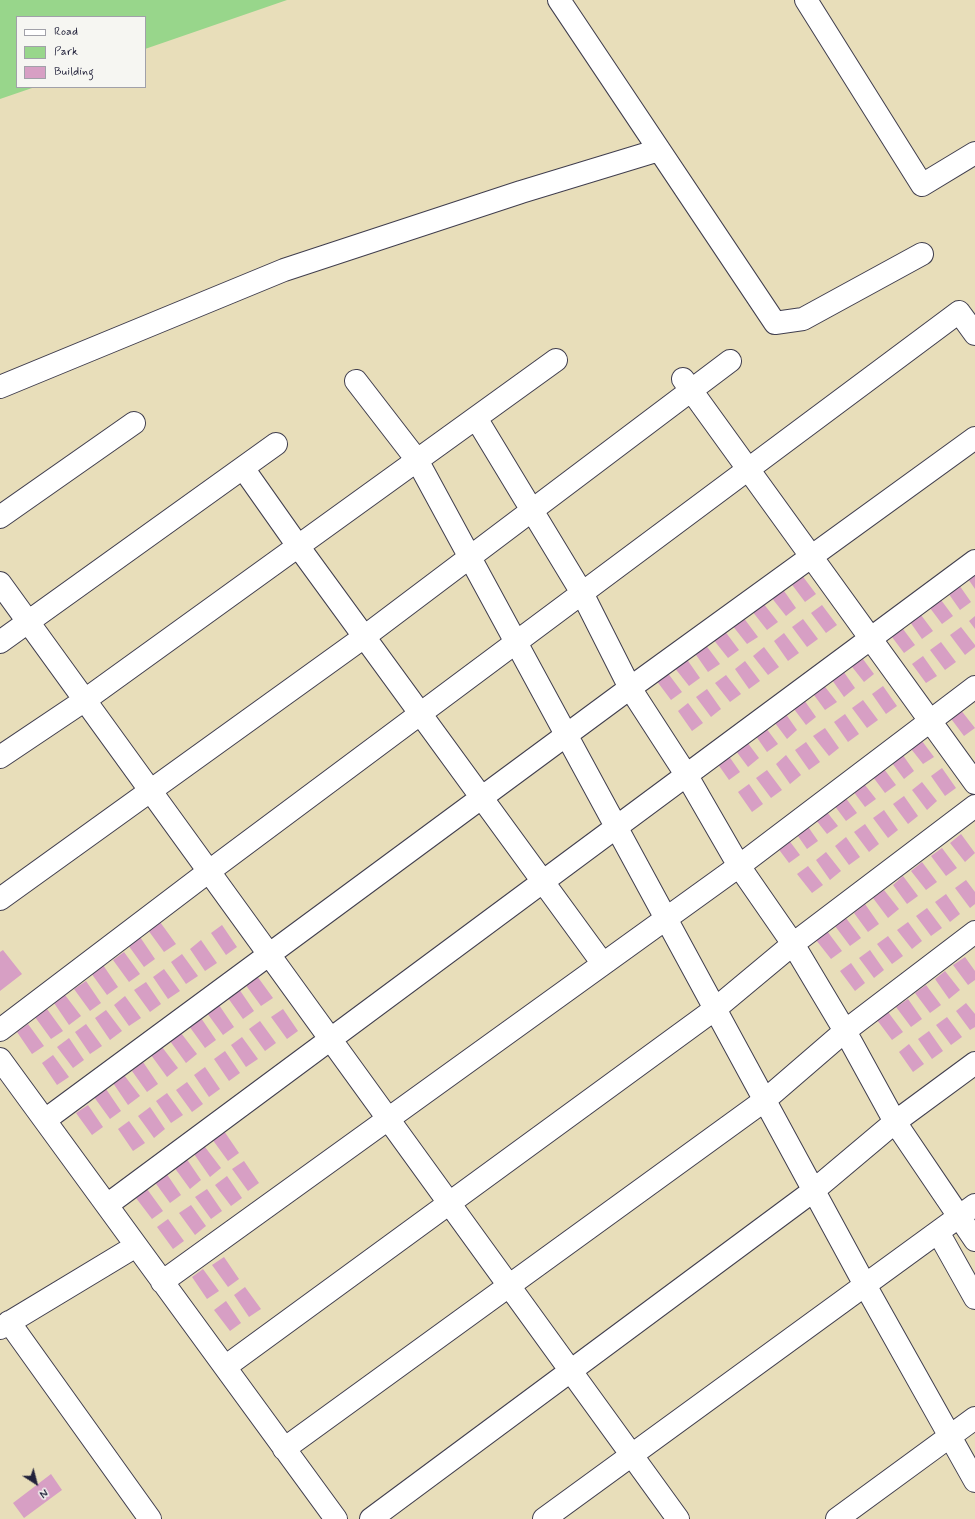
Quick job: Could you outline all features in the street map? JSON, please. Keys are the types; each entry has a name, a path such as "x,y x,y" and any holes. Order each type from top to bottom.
{"street":[{"path":"559,0 775,323 803,319 922,254"},
{"path":"806,0 922,185 975,153"},
{"path":"0,387 284,270 521,192 659,150"},
{"path":"0,1030 420,713 959,312 975,334"},
{"path":"0,757 85,700 556,360"},
{"path":"0,900 364,636 532,511 687,385 730,361"},
{"path":"356,381 417,460 865,1285 975,1481"},
{"path":"687,385 975,783"},
{"path":"476,418 582,593 630,688 686,776 739,866 793,944 845,1031 895,1122 967,1211 975,1240"},
{"path":"0,517 134,424"},
{"path":"45,1120 630,688 975,438"},
{"path":"0,642 276,444"},
{"path":"242,468 603,964"},
{"path":"107,1205 975,561"},
{"path":"0,583 678,1519"},
{"path":"162,1282 739,866 975,688"},
{"path":"225,1368 715,1009 793,944 975,806"},
{"path":"284,1449 764,1100 845,1031 975,932"},
{"path":"0,1059 336,1519"},
{"path":"370,1519 814,1191 895,1122 975,1063"},
{"path":"544,1519 967,1211"},
{"path":"938,1232 975,1298"},
{"path":"136,1246 5,1325 150,1519"},
{"path":"836,1519 975,1418"}],"green space":[{"path":"0,0 287,0 146,49 146,16 16,16 16,88 32,88 0,99"}],"building":[{"path":"975,568 975,589 966,576"},
{"path":"801,574 816,594 805,602 790,582"},
{"path":"957,582 971,602 960,610 946,590"},
{"path":"782,588 796,608 786,616 771,597"},
{"path":"938,596 953,616 942,624 927,604"},
{"path":"763,603 778,622 767,630 752,611"},
{"path":"822,605 837,625 826,633 811,613"},
{"path":"918,611 933,631 922,639 908,619"},
{"path":"975,616 975,629 969,621"},
{"path":"743,617 758,637 747,644 732,625"},
{"path":"803,619 818,639 807,647 792,627"},
{"path":"900,625 915,645 904,653 889,633"},
{"path":"961,627 975,645 975,647 965,655 950,635"},
{"path":"724,630 739,650 728,658 713,639"},
{"path":"784,633 799,653 788,661 774,641"},
{"path":"941,642 956,662 945,670 930,650"},
{"path":"705,644 720,664 708,672 694,652"},
{"path":"764,647 779,667 768,675 753,656"},
{"path":"860,655 874,674 864,682 849,663"},
{"path":"923,656 937,676 926,683 912,664"},
{"path":"686,658 700,678 689,686 674,667"},
{"path":"745,661 760,681 749,689 735,669"},
{"path":"841,668 855,688 844,697 830,677"},
{"path":"667,672 682,692 671,700 656,680"},
{"path":"726,675 741,694 730,702 715,683"},
{"path":"822,683 837,702 825,710 811,691"},
{"path":"883,686 897,706 886,714 872,694"},
{"path":"707,689 721,709 711,717 696,697"},
{"path":"802,697 816,717 806,725 791,705"},
{"path":"863,700 878,720 867,728 852,708"},
{"path":"688,703 703,723 692,731 678,711"},
{"path":"960,709 975,728 964,736 949,716"},
{"path":"783,710 797,730 787,739 772,719"},
{"path":"845,714 859,734 848,742 834,722"},
{"path":"763,724 778,744 767,752 753,732"},
{"path":"825,728 839,748 829,756 813,736"},
{"path":"919,737 934,757 923,764 908,745"},
{"path":"744,738 759,758 748,767 733,747"},
{"path":"806,742 820,762 809,770 795,750"},
{"path":"900,751 914,771 904,779 889,759"},
{"path":"726,752 740,772 729,780 715,760"},
{"path":"786,755 801,775 790,784 776,764"},
{"path":"881,765 896,785 885,793 870,773"},
{"path":"942,768 956,788 945,796 931,776"},
{"path":"767,770 782,790 771,798 756,778"},
{"path":"861,780 876,799 865,807 850,787"},
{"path":"922,782 937,801 927,810 912,790"},
{"path":"749,784 763,804 752,812 738,792"},
{"path":"842,793 857,813 846,821 831,801"},
{"path":"904,796 918,816 908,824 893,804"},
{"path":"823,807 838,826 827,834 812,815"},
{"path":"884,810 898,830 888,838 873,818"},
{"path":"804,821 818,841 807,849 793,829"},
{"path":"865,824 879,844 869,852 854,832"},
{"path":"961,834 975,853 965,862 950,843"},
{"path":"785,835 800,855 789,863 774,843"},
{"path":"846,837 860,857 849,865 835,846"},
{"path":"942,848 957,868 946,876 931,856"},
{"path":"826,852 841,871 830,880 816,860"},
{"path":"922,862 937,882 926,890 911,871"},
{"path":"808,866 823,885 812,893 797,874"},
{"path":"903,876 918,896 907,904 893,885"},
{"path":"966,880 975,892 975,904 970,908 955,888"},
{"path":"884,890 899,909 888,918 873,898"},
{"path":"946,894 960,914 950,922 935,902"},
{"path":"865,904 879,924 868,932 854,913"},
{"path":"927,908 942,928 931,936 916,916"},
{"path":"846,918 861,938 850,946 835,926"},
{"path":"160,922 176,944 164,952 148,930"},
{"path":"908,922 922,941 912,949 897,930"},
{"path":"222,925 237,947 226,955 211,933"},
{"path":"827,931 842,951 831,959 816,940"},
{"path":"888,936 903,956 892,964 877,944"},
{"path":"140,937 155,959 144,967 128,945"},
{"path":"201,940 217,963 205,971 190,949"},
{"path":"3,950 22,974 0,991 0,952"},
{"path":"870,950 884,970 874,978 859,958"},
{"path":"124,952 140,974 129,982 113,960"},
{"path":"182,954 198,976 186,984 171,962"},
{"path":"965,957 975,971 975,980 968,985 953,965"},
{"path":"851,963 865,983 855,991 840,971"},
{"path":"103,965 118,987 107,995 91,973"},
{"path":"164,969 180,991 168,999 153,977"},
{"path":"945,971 960,990 949,999 935,979"},
{"path":"257,976 273,998 261,1006 245,984"},
{"path":"86,981 101,1003 90,1011 74,989"},
{"path":"146,982 161,1004 150,1012 134,990"},
{"path":"926,985 941,1005 930,1013 915,993"},
{"path":"239,989 254,1011 243,1019 228,998"},
{"path":"65,995 81,1016 69,1025 54,1003"},
{"path":"125,996 141,1018 129,1026 114,1005"},
{"path":"908,999 922,1019 911,1027 896,1007"},
{"path":"966,1003 975,1014 975,1027 970,1030 956,1011"},
{"path":"219,1005 234,1027 223,1035 207,1013"},
{"path":"47,1009 63,1031 51,1039 35,1017"},
{"path":"283,1009 298,1031 287,1039 271,1017"},
{"path":"106,1010 122,1031 110,1040 95,1018"},
{"path":"888,1012 903,1032 892,1040 877,1020"},
{"path":"947,1017 962,1037 951,1045 936,1025"},
{"path":"201,1018 216,1040 205,1048 189,1026"},
{"path":"260,1021 276,1043 265,1051 249,1029"},
{"path":"28,1024 44,1046 32,1054 17,1032"},
{"path":"86,1024 102,1046 90,1054 75,1032"},
{"path":"929,1031 943,1051 932,1059 918,1039"},
{"path":"181,1033 197,1054 186,1063 170,1041"},
{"path":"242,1037 258,1059 246,1067 231,1045"},
{"path":"69,1038 84,1060 73,1068 57,1047"},
{"path":"909,1044 924,1064 913,1072 899,1052"},
{"path":"162,1047 178,1068 167,1077 151,1055"},
{"path":"225,1051 240,1073 229,1081 214,1059"},
{"path":"53,1055 69,1077 57,1085 42,1063"},
{"path":"143,1062 158,1084 147,1092 132,1071"},
{"path":"205,1067 220,1089 209,1097 194,1075"},
{"path":"124,1075 140,1096 128,1105 113,1083"},
{"path":"187,1082 203,1104 192,1112 176,1090"},
{"path":"106,1089 121,1111 110,1119 94,1097"},
{"path":"167,1093 183,1115 171,1123 156,1101"},
{"path":"88,1105 103,1127 92,1135 76,1113"},
{"path":"150,1107 165,1129 154,1138 138,1116"},
{"path":"129,1121 145,1143 133,1151 118,1129"},
{"path":"224,1131 239,1153 228,1161 212,1139"},
{"path":"205,1147 221,1168 210,1177 194,1154"},
{"path":"186,1158 201,1180 190,1189 174,1167"},
{"path":"244,1161 259,1183 248,1191 232,1169"},
{"path":"166,1173 181,1195 170,1203 154,1181"},
{"path":"227,1176 242,1198 231,1206 215,1185"},
{"path":"147,1189 163,1211 152,1219 136,1198"},
{"path":"207,1189 222,1211 211,1219 195,1197"},
{"path":"191,1205 206,1226 195,1235 179,1213"},
{"path":"168,1219 184,1241 173,1249 157,1227"},
{"path":"224,1257 239,1279 228,1287 212,1265"},
{"path":"203,1269 219,1291 207,1299 192,1277"},
{"path":"245,1287 261,1309 249,1317 234,1295"},
{"path":"226,1301 241,1323 230,1331 214,1310"},
{"path":"51,1474 62,1490 24,1518 13,1503"}]}
